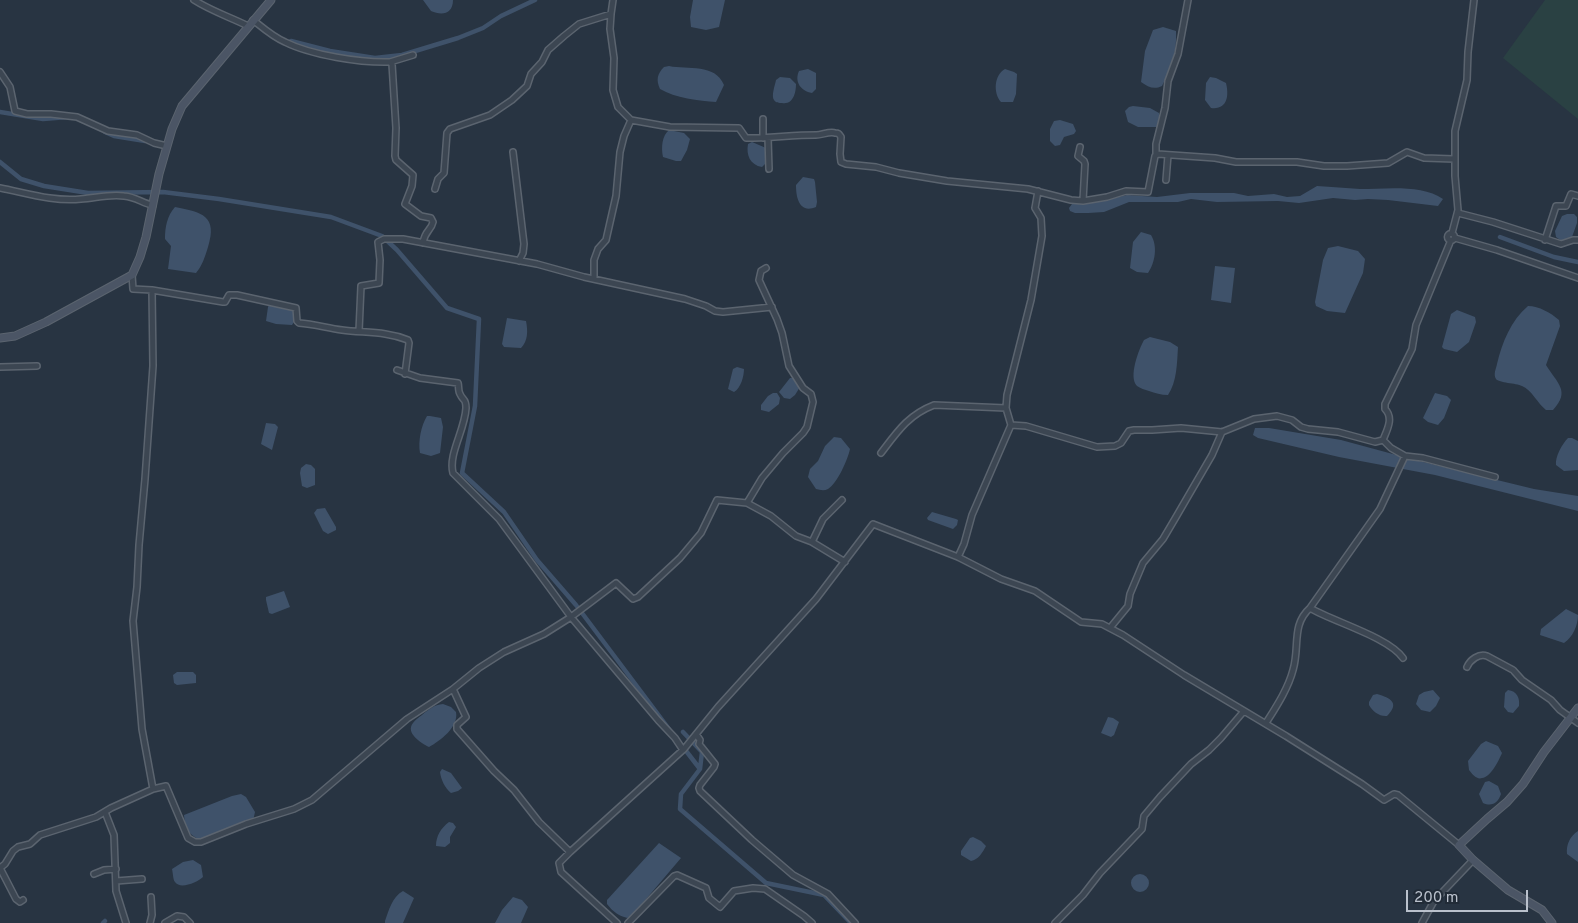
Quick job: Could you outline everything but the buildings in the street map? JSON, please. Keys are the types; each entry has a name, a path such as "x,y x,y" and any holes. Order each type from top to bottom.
{"main road":[{"path":"0,338 15,336 46,322 132,275 140,258 167,146 182,106 271,0"},
{"path":"1548,922 1542,910 1508,890 1459,846 1507,802 1523,784 1544,752 1578,708"}],"street":[{"path":"194,0 205,7 251,23 299,48 367,62 390,62 413,55"},
{"path":"613,0 610,29 614,58 613,90 618,107 631,120 670,127 739,128 746,138 817,135 833,132 838,133 841,137 841,162 846,164 885,169 947,181 1012,187 1083,201 1126,191 1148,192 1168,81 1178,54 1188,0"},
{"path":"1383,440 1390,420 1385,404 1412,349 1416,325 1452,237 1458,213 1454,159 1455,131 1467,80 1474,0"},
{"path":"435,189 438,179 444,173 447,132 450,129 490,114 512,100 527,86 531,74 542,62 548,50 564,36 579,24 611,14"},
{"path":"390,62 392,64 394,90 395,156 396,160 413,175 412,186 404,204 432,220 432,225 424,236 423,243"},
{"path":"0,72 10,87 15,111 27,114 77,117 108,130 138,135 154,144 167,146"},
{"path":"763,119 769,169"},
{"path":"594,278 594,260 598,248 606,240 616,196 620,152 631,120"},
{"path":"1080,147 1078,156 1085,164 1083,201"},
{"path":"513,152 524,244 523,253 519,261"},
{"path":"1156,154 1215,158 1236,162 1297,162 1324,166 1388,163 1407,152 1424,158 1454,159"},
{"path":"1166,180 1168,155"},
{"path":"0,188 50,198 134,197 146,204 154,205"},
{"path":"958,557 964,544 972,515 1011,425 1006,408 1007,395 1031,300 1042,236 1040,218 1035,208 1038,192"},
{"path":"1545,240 1556,206 1566,206 1571,194 1578,196"},
{"path":"1458,213 1561,244 1578,240"},
{"path":"1452,237 1497,250 1578,278"},
{"path":"359,331 361,286 379,283 380,260 378,242 384,239 423,243 519,261 685,299 715,311 723,312 772,307"},
{"path":"747,503 762,478 782,453 807,427 813,402 811,394 803,388 789,366 782,333 759,280 761,271 766,268"},
{"path":"132,275 133,289 152,290 223,302 225,302 229,295 237,295 296,308 297,321 299,323 381,333 408,340 409,346 405,374"},
{"path":"152,290 153,366 146,479 137,587 132,621 142,729 152,789"},
{"path":"0,367 37,366"},
{"path":"396,370 420,378 458,383 459,393 465,400 466,406 461,434 451,466 453,473 499,519 573,616 684,750"},
{"path":"881,453 893,434 924,409 934,405 1006,408"},
{"path":"1011,425 1026,426 1097,447 1116,446 1121,443 1129,432 1134,430 1181,428 1222,432 1254,419 1277,416 1292,420 1301,427 1308,429 1338,432 1375,442 1383,440"},
{"path":"1110,628 1128,606 1130,594 1143,564 1163,539 1212,454 1222,432"},
{"path":"1383,440 1405,457 1423,458 1495,477"},
{"path":"1266,723 1292,673 1297,652 1298,624 1302,615 1310,608 1380,509 1405,457"},
{"path":"23,900 20,902 16,899 0,868 5,864 13,851 18,847 30,844 40,835 105,812 152,789 166,786 188,838 195,842 201,842 246,824 294,809 312,800 407,719 504,652 544,634 573,616 616,583 633,599 638,597 680,558 701,533 717,500 747,503 771,516 796,536 812,542 845,562"},
{"path":"812,542 823,519 842,500"},
{"path":"617,923 560,872 559,863 684,750 718,707 816,599 873,524 958,557 1002,579 1035,592 1081,622 1102,624 1110,628 1184,675 1266,723 1384,800 1394,794 1398,795 1459,846"},
{"path":"1310,608 1328,618 1372,636 1398,651 1403,658"},
{"path":"1467,667 1469,662 1478,656 1487,656 1513,670 1522,680 1551,700 1560,710 1578,723"},
{"path":"453,689 466,717 457,725 457,729 494,771 514,790 539,822 570,852"},
{"path":"1055,923 1083,895 1100,873 1142,829 1144,816 1160,797 1191,764 1221,738 1244,711"},
{"path":"695,736 700,740 699,744 715,764 698,788 700,791 793,875 828,894 855,923"},
{"path":"105,812 114,835 116,891 126,923"},
{"path":"1422,923 1434,901 1473,860"},
{"path":"94,874 104,870 116,869"},
{"path":"628,923 646,903 677,875 706,888 709,898 720,908 734,891 759,888 764,889 812,923"},
{"path":"116,881 142,879"},
{"path":"150,923 152,914 151,897"},
{"path":"164,923 177,916 184,917 190,923"}],"green space":[{"path":"1545,0 1578,0 1578,119 1503,58"}],"water":[{"path":"423,0 453,0 453,5 446,13 439,13 431,11"},
{"path":"693,0 725,0 719,27 706,30 691,27 690,17"},
{"path":"1163,27 1176,31 1175,53 1162,86 1156,88 1141,82 1145,51 1153,30"},
{"path":"664,67 708,70 714,73 724,85 716,102 680,97 660,89 658,80 660,72"},
{"path":"808,69 816,73 816,89 812,93 802,88 797,79 799,71"},
{"path":"1005,69 1017,74 1016,94 1013,102 1001,102 997,94 997,80"},
{"path":"780,77 790,78 796,84 793,98 786,103 777,102 773,98 776,80"},
{"path":"1210,77 1226,83 1227,97 1221,107 1211,108 1205,100 1206,83"},
{"path":"1133,106 1150,108 1159,113 1160,118 1157,127 1138,127 1128,122 1125,111"},
{"path":"1060,120 1073,124 1076,131 1074,134 1064,137 1060,145 1055,146 1050,141 1050,129 1054,121"},
{"path":"669,130 684,133 690,139 681,161 663,157 663,142"},
{"path":"752,142 766,148 766,163 762,167 754,164 748,156 748,144"},
{"path":"803,177 814,179 815,182 817,202 816,207 810,209 802,206 798,199 796,185"},
{"path":"1317,186 1360,189 1414,189 1434,194 1443,199 1438,206 1388,200 1333,198 1299,203 1278,201 1217,202 1191,199 1178,202 1129,202 1104,212 1088,213 1075,213 1070,211 1069,208 1072,204 1101,201 1127,195 1157,197 1190,193 1234,193 1248,196 1274,194 1287,197 1300,196"},
{"path":"175,207 200,214 209,222 211,228 208,247 196,273 168,269 171,246 165,239 165,230 168,218"},
{"path":"1574,214 1577,217 1577,223 1572,237 1563,242 1556,237 1555,231 1562,216"},
{"path":"1141,232 1151,235 1155,249 1154,259 1148,273 1137,272 1130,268 1133,242"},
{"path":"1338,246 1358,251 1365,259 1363,273 1345,313 1327,311 1316,306 1315,302 1323,260 1328,248"},
{"path":"1215,266 1235,268 1231,303 1211,300"},
{"path":"269,305 293,310 294,322 292,325 266,321"},
{"path":"1528,306 1545,310 1559,320 1560,326 1546,365 1558,382 1562,392 1553,410 1546,410 1525,388 1500,381 1495,377 1499,356 1508,332"},
{"path":"1457,310 1475,317 1476,322 1469,342 1457,352 1442,347 1451,314"},
{"path":"507,318 526,321 527,336 521,348 504,347 502,344"},
{"path":"1150,337 1170,342 1178,347 1175,378 1168,395 1143,389 1137,386 1135,382 1134,370 1137,356 1144,340"},
{"path":"737,367 744,369 744,372 740,385 734,392 728,389 733,369"},
{"path":"790,378 794,378 800,387 790,399 784,398 779,392"},
{"path":"773,393 777,393 780,398 779,404 769,412 761,410 761,405"},
{"path":"1435,393 1447,396 1451,400 1444,418 1438,425 1428,422 1423,418"},
{"path":"427,416 441,418 443,427 440,453 431,456 420,453 419,448 420,434"},
{"path":"266,423 275,424 278,427 272,450 261,444"},
{"path":"1255,428 1269,428 1341,440 1534,489 1578,496 1578,511 1435,475 1339,457 1258,438 1253,435"},
{"path":"834,437 841,438 850,449 849,453 842,471 835,482 828,489 816,489 808,477 810,469 818,461 825,446"},
{"path":"1568,438 1578,441 1578,470 1564,471 1556,465 1559,451"},
{"path":"306,464 311,465 315,469 315,485 307,488 302,486 300,473 301,468"},
{"path":"325,508 336,527 336,530 328,534 323,531 314,513 317,509"},
{"path":"932,512 958,520 957,525 953,529 928,520 927,518"},
{"path":"284,591 290,607 272,614 269,613 266,597"},
{"path":"1566,609 1578,615 1577,623 1570,638 1564,643 1540,635 1541,629"},
{"path":"177,672 193,672 196,675 196,683 177,685 174,683 173,675"},
{"path":"1433,690 1440,698 1436,706 1430,712 1421,710 1416,704 1419,695"},
{"path":"1508,690 1516,693 1519,700 1519,706 1513,713 1508,712 1504,707 1505,693"},
{"path":"1377,694 1390,699 1393,704 1393,708 1387,716 1376,713 1369,705 1373,695"},
{"path":"443,704 451,707 456,712 455,723 448,733 429,747 412,734 411,727 429,709"},
{"path":"1108,717 1119,722 1114,735 1111,737 1101,733"},
{"path":"1486,741 1498,746 1502,753 1497,764 1488,775 1478,778 1469,770 1468,761 1481,744"},
{"path":"442,769 451,773 462,788 451,793 441,778 440,772"},
{"path":"1489,781 1498,786 1501,794 1496,802 1489,805 1483,803 1479,794 1485,782"},
{"path":"241,794 246,797 255,812 253,821 205,840 196,838 187,829 184,815"},
{"path":"449,822 453,823 456,827 450,837 450,843 445,847 436,846 440,832"},
{"path":"1578,831 1578,862 1567,854 1567,851 1571,838"},
{"path":"973,837 986,846 978,857 971,861 961,855 961,851 970,838"},
{"path":"659,843 681,858 630,918 614,912 607,904 607,900"},
{"path":"193,860 201,865 203,877 189,884 177,884 174,880 172,869 183,862"},
{"path":"1140,874 1146,877 1149,883 1146,889 1140,892 1134,889 1131,883 1134,877"},
{"path":"403,891 414,898 403,923 385,923 394,900"},
{"path":"513,897 522,900 528,907 521,923 495,923 502,910"}],"waterway":[{"path":"291,41 330,51 375,58 402,55 458,38 483,28 501,16 535,0"},
{"path":"0,112 43,119 68,117"},
{"path":"105,132 114,136 145,141"},
{"path":"0,162 21,179 44,186 88,193 163,192 219,199 331,217 382,236 397,250 447,308 479,319 475,406 462,473 504,512 537,560 576,605 669,729"},
{"path":"1500,237 1554,257 1578,262"},
{"path":"683,732 702,752 700,769 681,794 680,809 766,883 824,895 851,923"},
{"path":"683,747 700,769"}]}
